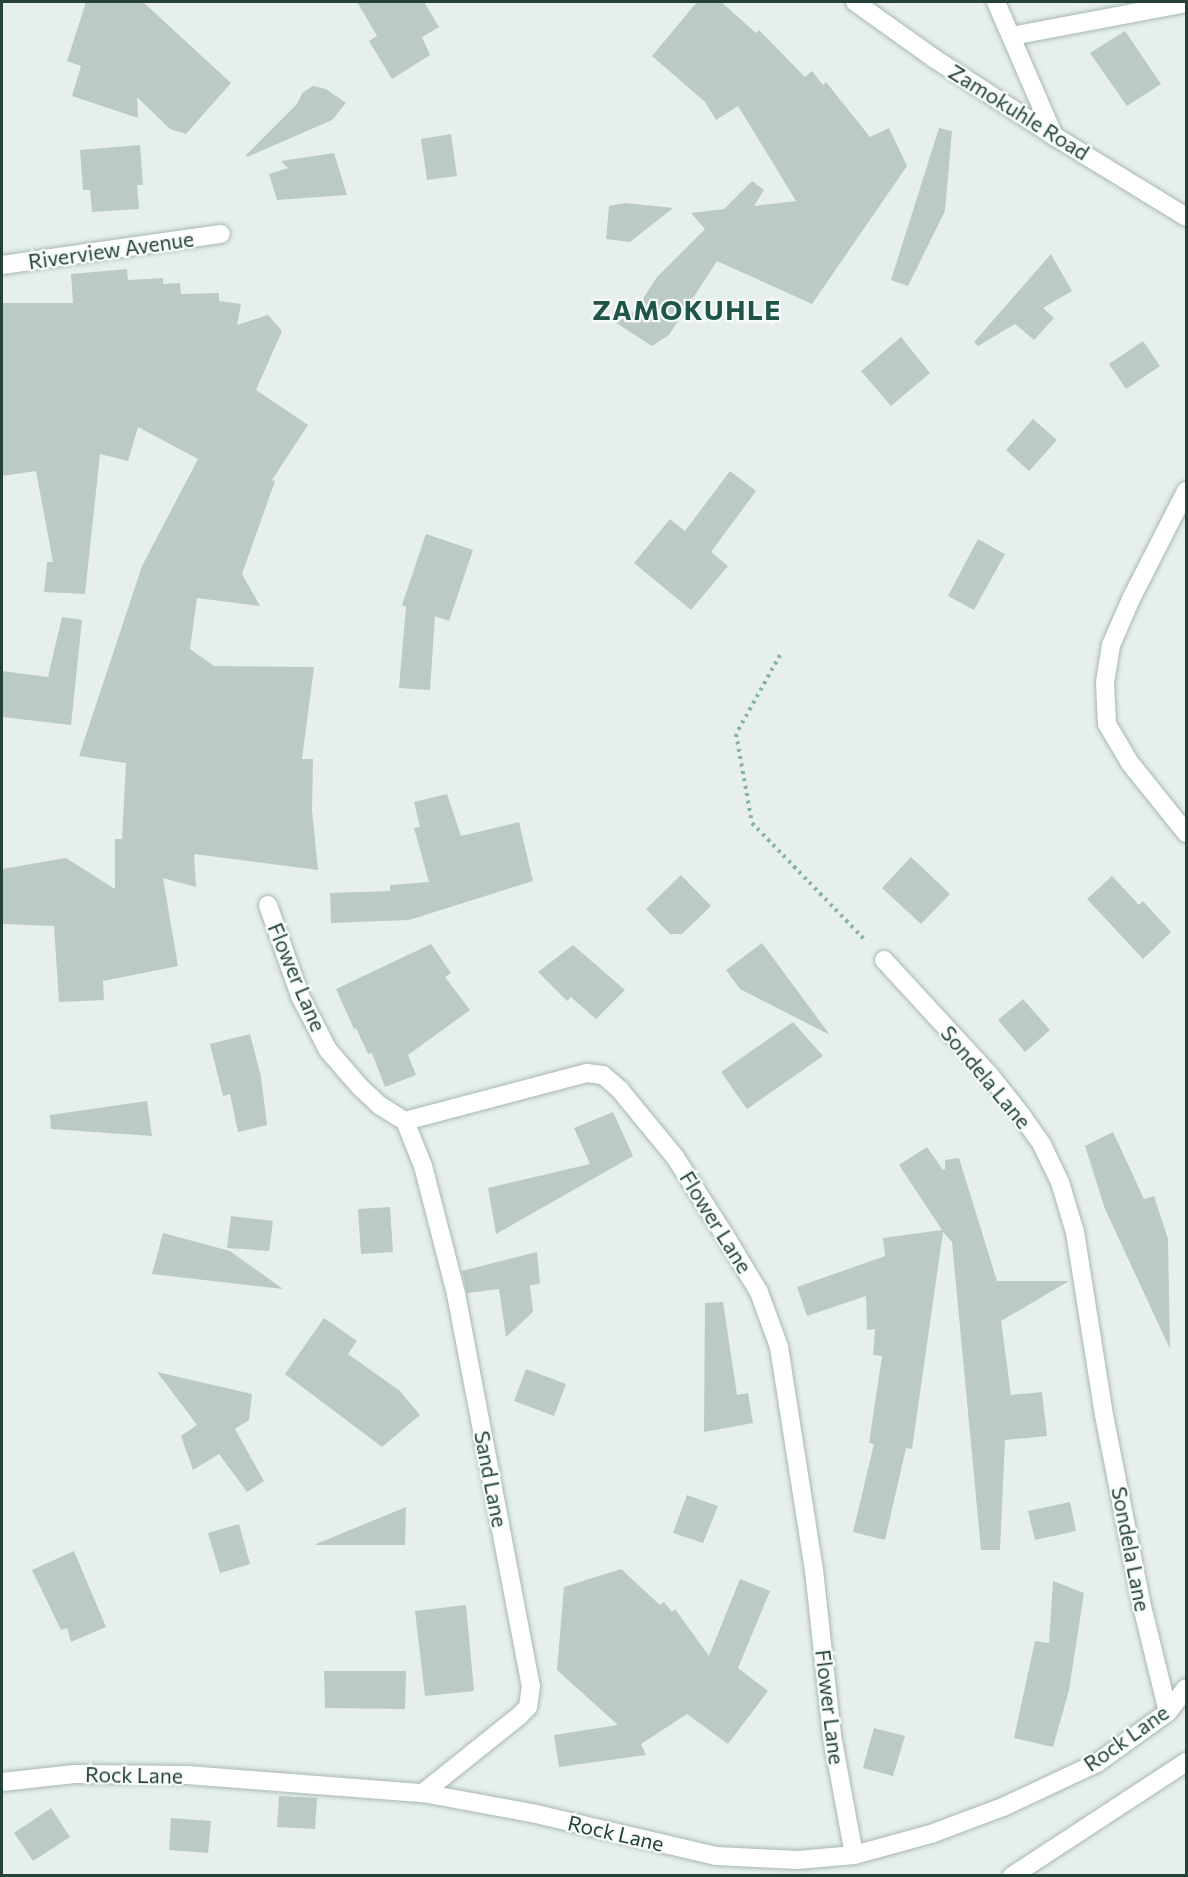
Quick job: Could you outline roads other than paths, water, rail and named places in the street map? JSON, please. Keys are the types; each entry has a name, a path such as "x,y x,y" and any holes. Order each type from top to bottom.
{"street":[{"name":"Zamokuhle Road","path":"855,2 935,59 1186,217"},
{"path":"996,2 1054,136"},
{"path":"1012,36 1186,3"},
{"name":"Riverview Avenue","path":"2,265 221,234"},
{"path":"1186,491 1131,599 1111,645 1105,682 1107,724 1130,763 1186,833"},
{"name":"Flower Lane","path":"268,904 300,996 328,1050 379,1105 405,1121 587,1073 603,1075 620,1090 675,1157 727,1239 759,1292 779,1347 814,1570 832,1736 854,1855"},
{"name":"Sondela Lane","path":"884,960 989,1074 1016,1107 1042,1145 1060,1182 1075,1232 1107,1427 1141,1602 1168,1712"},
{"name":"Sand Lane","path":"405,1121 423,1166 456,1294 531,1686 528,1707 519,1716 423,1793"},
{"name":"Rock Lane","path":"2,1782 75,1774 187,1775 423,1793 536,1814 716,1856 798,1860 854,1855 932,1834 1003,1807 1097,1763 1168,1712 1186,1688"},
{"path":"1012,1875 1186,1762"}],"district":[{"name":"ZAMOKUHLE","path":"687,310"}]}
